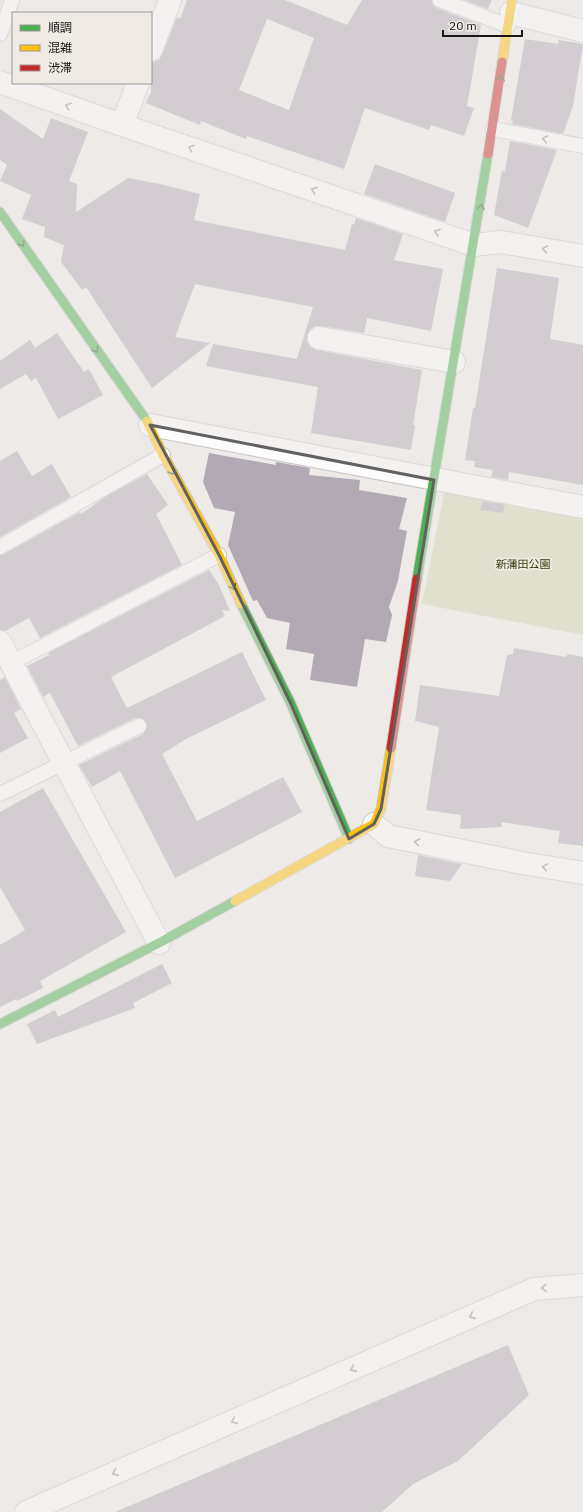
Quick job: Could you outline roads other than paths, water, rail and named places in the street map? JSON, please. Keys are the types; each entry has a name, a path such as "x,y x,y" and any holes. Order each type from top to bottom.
{"street":[{"path":"152,47 170,0"},
{"path":"0,1024 159,943 374,824 381,809 511,13 583,31"},
{"path":"0,82 474,245 500,242 583,256"},
{"path":"122,125 138,84"},
{"path":"0,212 150,425 163,455 219,555 247,619 290,702 349,839"},
{"path":"319,338 454,362"},
{"path":"150,425 583,507"},
{"path":"0,642 65,762 159,943"},
{"path":"374,824 388,836 522,863 583,873"},
{"path":"26,1512 534,1289 583,1285"}],"lane":[{"path":"0,34 12,0"},
{"path":"440,0 511,13"},
{"path":"493,129 583,146"},
{"path":"0,547 163,455"},
{"path":"11,663 219,555"},
{"path":"0,794 139,726"}],"park label":[{"name":"新蒲田公園","path":"523,564"}]}
